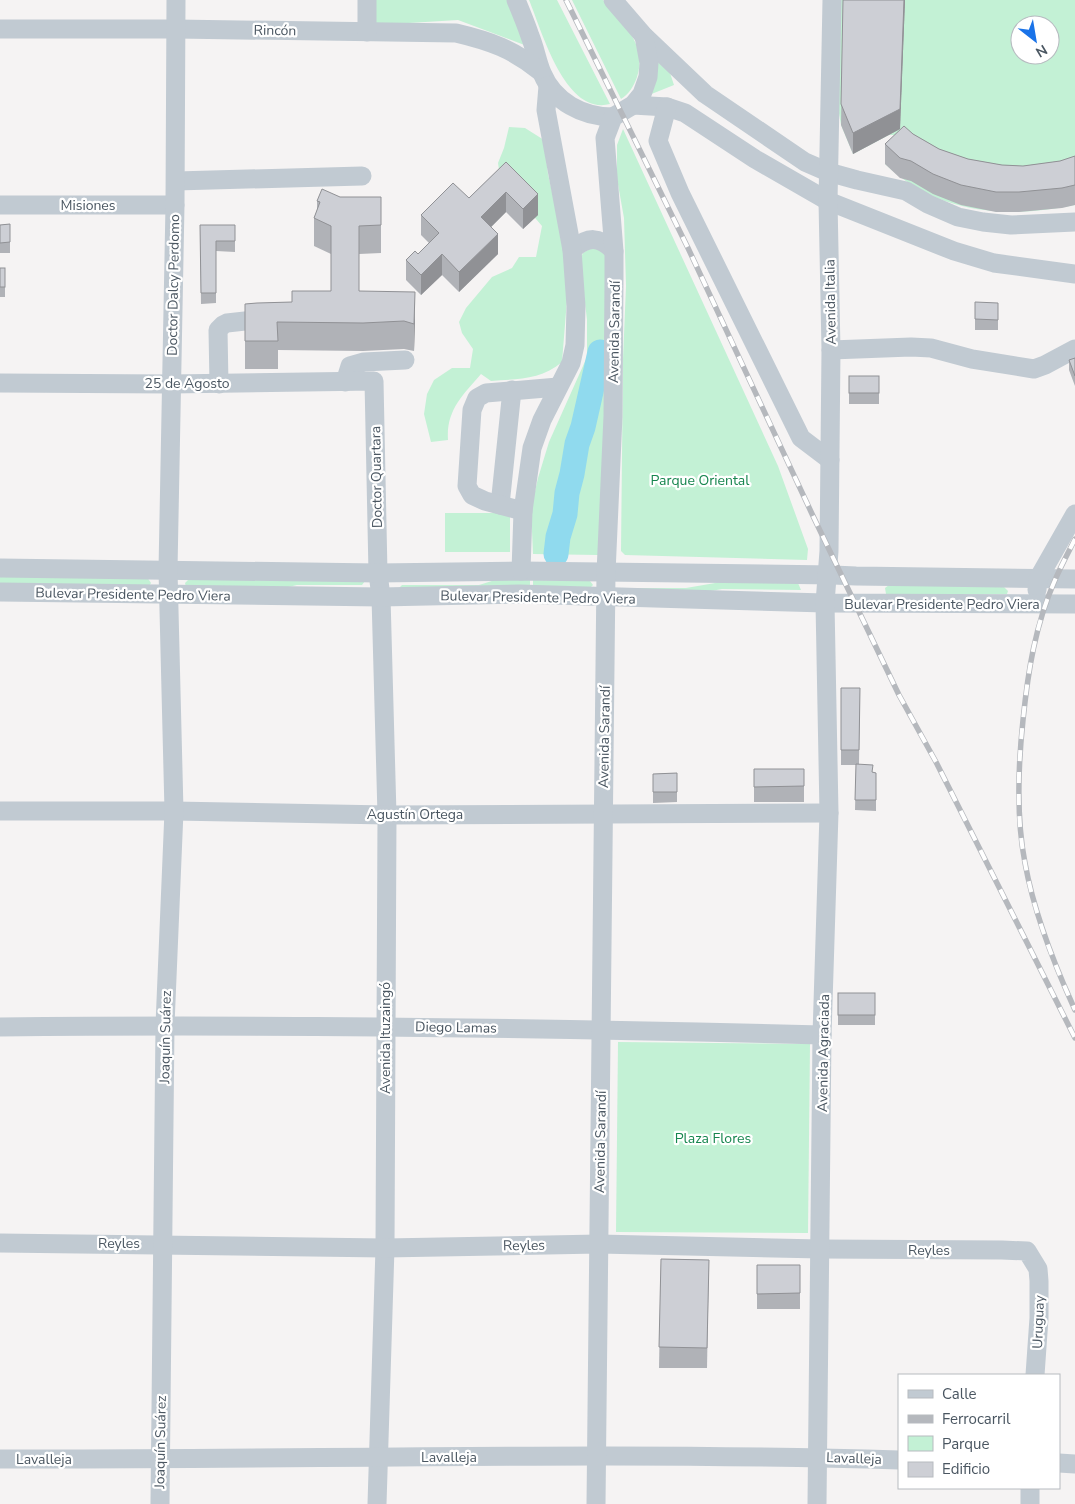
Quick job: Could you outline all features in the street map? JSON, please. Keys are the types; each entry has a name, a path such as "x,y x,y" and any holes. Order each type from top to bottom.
{"street":[{"name":"Doctor Dalcy Perdomo","path":"168,570 176,181 176,0"},
{"path":"367,0 367,32"},
{"path":"516,0 531,37 544,79 546,110 572,250 576,306 575,345 571,363 542,420 532,448 523,511 521,571"},
{"path":"613,0 644,36 705,94 805,162 828,172 906,191 958,217 1011,225 1075,222"},
{"name":"Avenida Italia","path":"825,603 829,551 831,350 828,172 832,0"},
{"name":"Rincón","path":"0,29 176,29 456,33 500,45 513,52 544,79 564,102 583,112 600,117 613,117"},
{"path":"613,117 633,105 642,94 648,77 644,36"},
{"path":"693,117 705,94"},
{"path":"633,105 667,106 685,112 755,159 828,201 962,254 994,263 1075,274"},
{"path":"667,106 658,141 680,193 801,438 830,460"},
{"name":"Avenida Sarandí","path":"596,1504 605,597 613,416 614,251 605,138 613,117"},
{"path":"176,181 362,176"},
{"name":"Misiones","path":"0,205 175,205"},
{"path":"572,250 582,242 594,239 606,242 614,251"},
{"path":"219,384 218,330 223,324 254,320"},
{"path":"831,350 931,348 972,359 1034,369 1045,366 1075,350"},
{"path":"345,382 350,366 364,362 404,360"},
{"name":"25 de Agosto","path":"0,383 219,384 374,381"},
{"name":"Doctor Quartara","path":"374,381 378,573"},
{"path":"523,511 485,501 472,495 467,486 472,410 477,398 486,393 558,387"},
{"path":"500,505 512,390"},
{"path":"1036,603 1038,579 1075,514"},
{"name":"Bulevar Presidente Pedro Viera","path":"0,568 378,573 521,571 1075,579"},
{"name":"Joaquín Suárez","path":"160,1504 165,1025 174,811 168,570"},
{"name":"Avenida Ituzaingó","path":"377,1504 385,1248 387,815 381,598 378,573"},
{"name":"Bulevar Presidente Pedro Viera","path":"0,592 381,598 519,594 825,603 1075,604"},
{"name":"Avenida Agraciada","path":"818,1504 822,1036 829,813 825,603"},
{"name":"Agustín Ortega","path":"0,811 174,811 387,815 829,813"},
{"name":"Diego Lamas","path":"0,1028 165,1025 385,1026 601,1029 822,1036"},
{"name":"Reyles","path":"0,1243 385,1248 599,1244 821,1249 1002,1250 1026,1251 1038,1269"},
{"name":"Uruguay","path":"1035,1374 1039,1318 1038,1269"},
{"name":"Lavalleja","path":"0,1459 818,1457 898,1460"},
{"path":"1060,1464 1075,1464"},
{"path":"1030,1489 1030,1504"}],"green space":[{"path":"374,0 511,0 527,46 458,20 376,25"},
{"path":"529,0 557,0 610,104 594,104 580,97 568,85 548,50"},
{"path":"572,0 603,0 632,35 639,55 640,66 633,87 621,99"},
{"path":"839,0 1075,0 1075,205 1024,212 974,208 950,203 905,181 885,164 904,146 900,135 889,135 853,154 841,125 838,108"},
{"path":"658,62 670,73 674,85 649,95"},
{"path":"509,127 525,128 544,140 548,174 564,245 568,287 562,362 546,372 528,378 491,381 481,374 462,396 453,411 448,429 448,440 431,442 424,414 427,394 434,380 452,368 470,368 473,349 462,333 459,322 466,308 492,277 512,268 519,257 536,257 542,226 500,177 498,163"},
{"name":"Parque Oriental","path":"623,129 778,466 808,549 807,560 625,555 621,551 623,359 626,286 624,218 617,179 617,145"},
{"path":"591,248 597,248 606,256 605,457 598,555 533,554 531,509 538,478 549,442 587,357 587,320 580,259 583,253"},
{"path":"445,513 510,513 510,552 445,552"},
{"path":"0,576 147,577 151,583 149,586 0,586"},
{"path":"190,578 365,581 362,585 297,585 271,591 186,587 185,583"},
{"path":"495,580 530,580 530,586 399,588 402,585 479,585"},
{"path":"533,580 590,581 593,585 590,588 533,586"},
{"path":"721,582 798,583 801,590 722,589 694,594 617,588 686,588"},
{"path":"889,585 1003,586 1008,591 1007,594 886,594 885,588"},
{"name":"Plaza Flores","path":"618,1042 810,1044 808,1233 616,1232"}],"building":[{"path":"843,0 904,0 900,109 853,133 841,104"},
{"path":"904,126 913,134 939,149 968,159 1002,165 1023,166 1060,161 1075,156 1075,185 1019,192 996,192 961,185 933,174 911,161 900,158 885,144"},
{"path":"506,162 538,194 523,209 506,192 481,217 498,234 459,272 442,254 421,275 406,260 415,251 418,254 439,233 421,215 453,183 469,198"},
{"path":"322,189 340,197 381,197 381,225 359,226 359,291 415,292 414,324 404,321 363,323 277,322 278,341 245,341 245,304 292,302 292,291 331,291 331,226 314,218 320,202 317,201"},
{"path":"10,224 10,242 0,243 0,225"},
{"path":"200,225 235,225 235,241 216,241 216,293 201,293"},
{"path":"0,268 5,268 5,287 0,287"},
{"path":"975,302 998,303 998,320 975,319"},
{"path":"1075,358 1075,376 1069,360"},
{"path":"849,376 879,376 879,393 849,393"},
{"path":"841,688 860,688 859,750 841,750"},
{"path":"856,764 873,765 872,772 876,773 876,800 855,800"},
{"path":"754,769 804,769 804,786 754,787"},
{"path":"677,773 677,792 653,792 653,774"},
{"path":"838,993 875,993 875,1015 838,1015"},
{"path":"661,1259 709,1260 707,1348 659,1347"},
{"path":"757,1265 800,1265 800,1293 757,1294"}],"waterway":[{"path":"556,554 577,444 583,427 600,352"}],"railway":[{"path":"566,0 688,248 899,695 936,762 1075,1038"},
{"path":"1075,539 1048,597 1033,649 1023,720 1019,792 1020,828 1029,882 1052,956 1075,1010"}]}
